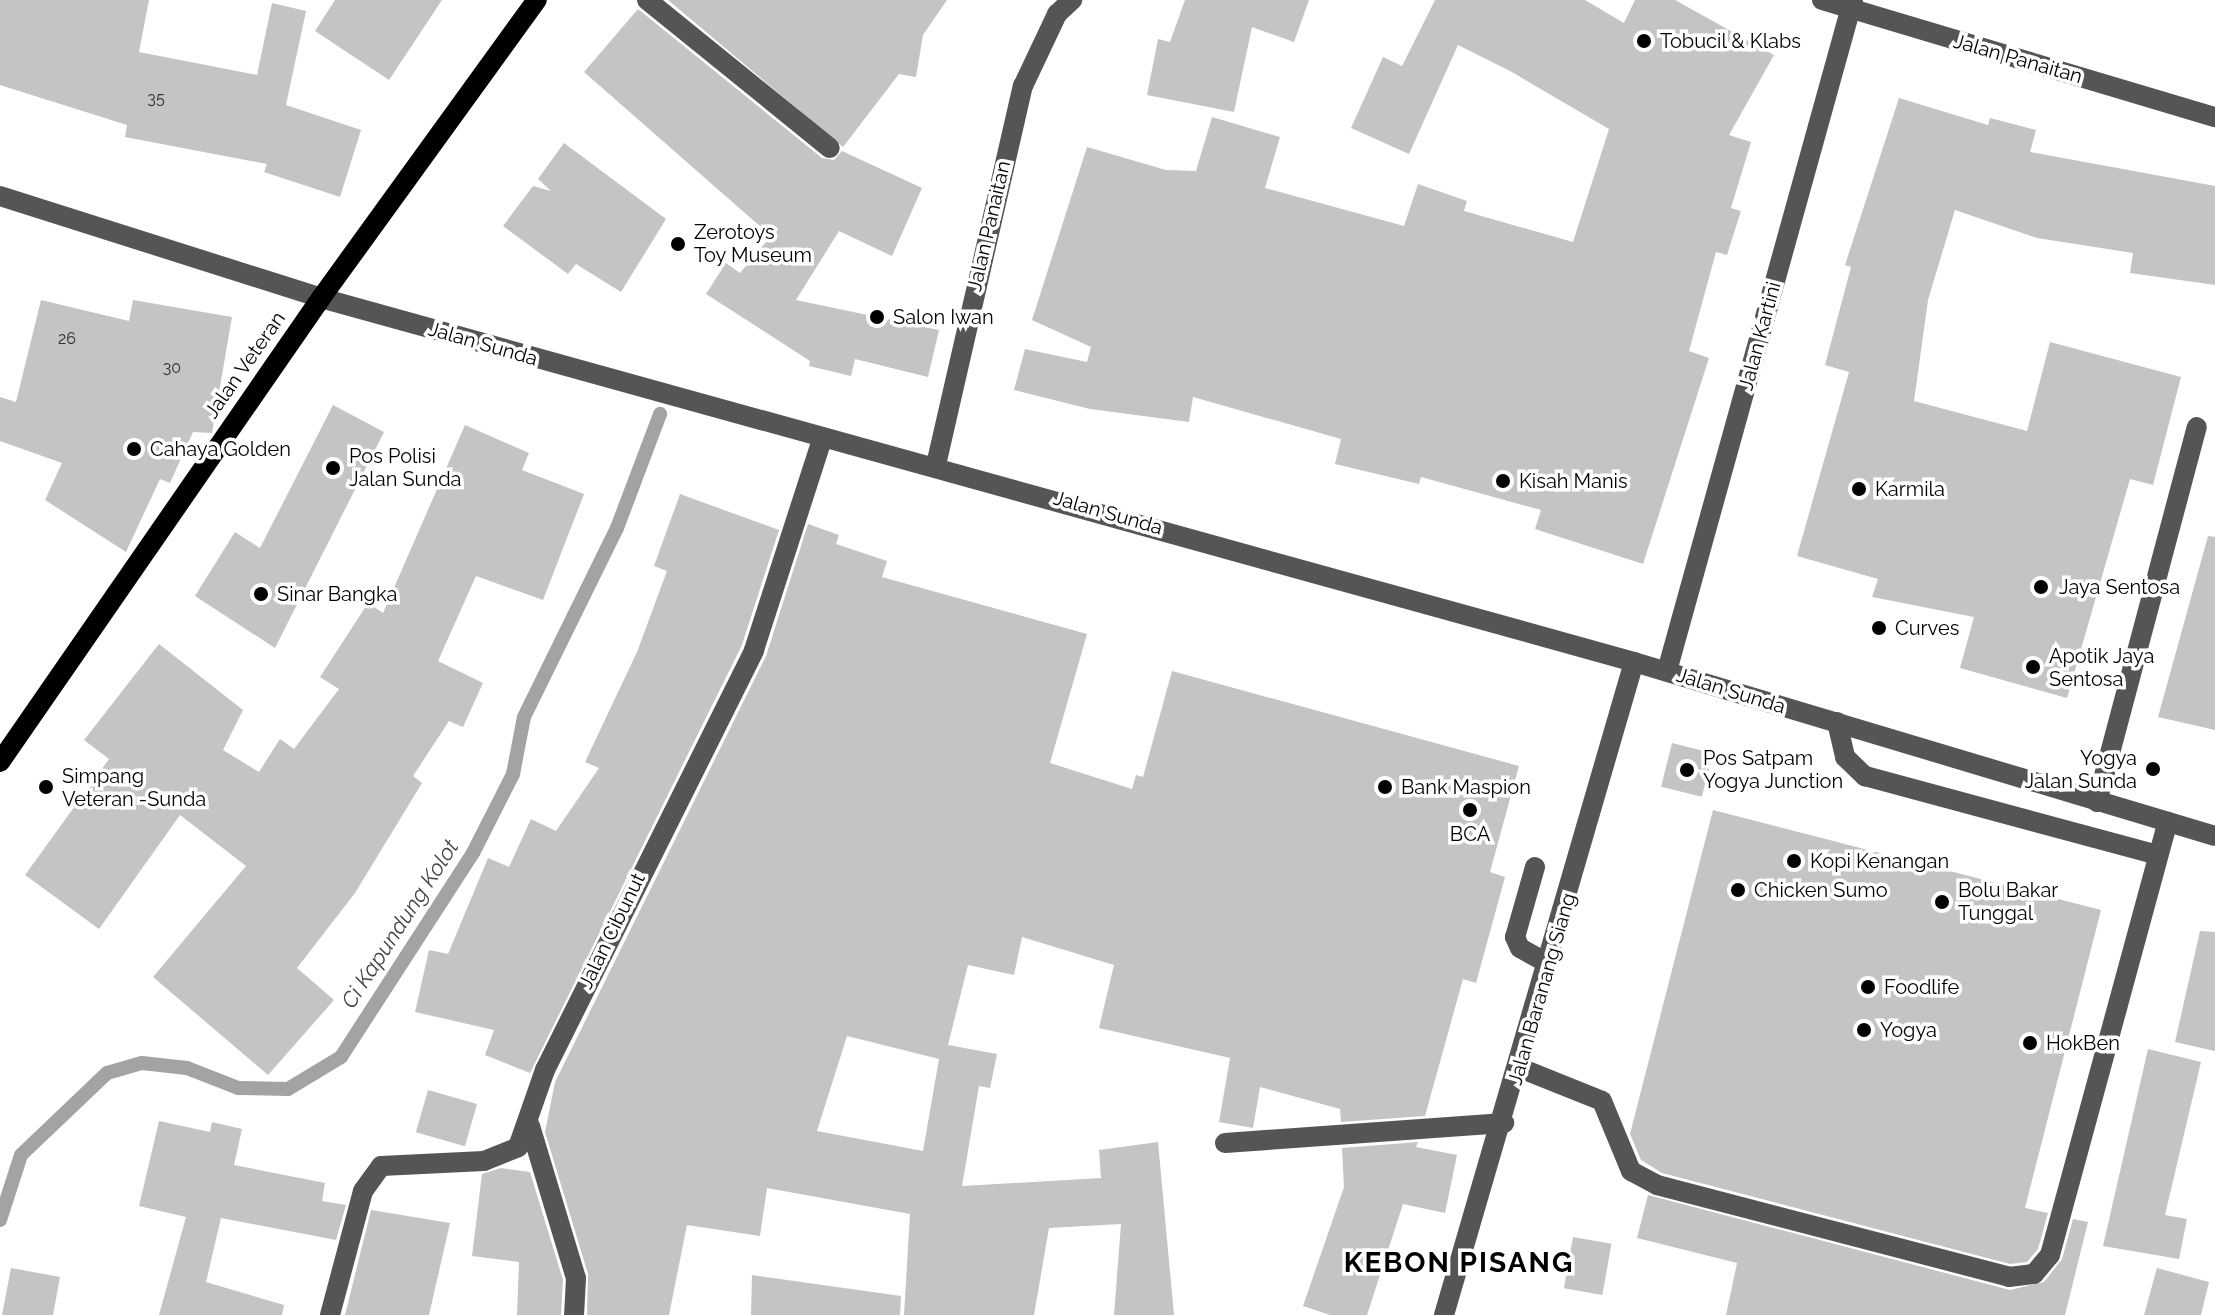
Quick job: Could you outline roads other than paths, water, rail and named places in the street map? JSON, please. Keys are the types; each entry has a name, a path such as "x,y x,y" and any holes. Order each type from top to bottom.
{"main road":[{"name":"Jalan Veteran","path":"0,762 321,298 537,0"}],"street":[{"path":"647,0 830,148"},
{"name":"Jalan Panaitan","path":"936,465 1023,86 1057,14 1072,0"},
{"name":"Jalan Panaitan","path":"1822,0 1851,5 2215,117"},
{"name":"Jalan Kartini","path":"1667,671 1851,5"},
{"name":"Jalan Sunda","path":"0,196 321,298 822,439 936,465 1667,671 2215,836"},
{"path":"2097,802 2197,427"},
{"name":"Jalan Cibunut","path":"330,1315 369,1177 381,1166 503,1156 518,1147 530,1126 545,1070 754,650 822,439"},
{"name":"Jalan Baranang Siang","path":"1444,1315 1504,1123 1634,662"},
{"path":"1837,722 1845,757 1865,776 2158,855"},
{"path":"1520,1068 1602,1101 1631,1171 1657,1185 2009,1277 2034,1274 2050,1255 2168,822"},
{"path":"1535,867 1515,937 1520,948 1549,964"},
{"path":"1225,1143 1504,1123"},
{"path":"530,1126 576,1278 574,1315"}],"waterway":[{"name":"Ci Kapundung Kolot","path":"0,1220 21,1155 107,1073 142,1063 187,1068 238,1088 288,1089 341,1057 473,853 513,774 524,717 617,528 660,414"}],"place":[{"name":"Tobucil & Klabs","path":"1644,41"},
{"name":"Zerotoys Toy Museum","path":"678,244"},
{"name":"Salon Iwan","path":"877,317"},
{"name":"Cahaya Golden","path":"134,449"},
{"name":"Pos Polisi Jalan Sunda","path":"333,468"},
{"name":"Kisah Manis","path":"1503,481"},
{"name":"Karmila","path":"1859,489"},
{"name":"Jaya Sentosa","path":"2041,587"},
{"name":"Sinar Bangka","path":"261,594"},
{"name":"Curves","path":"1879,628"},
{"name":"Apotik Jaya Sentosa","path":"2033,667"},
{"name":"Yogya Jalan Sunda","path":"2153,769"},
{"name":"Pos Satpam Yogya Junction","path":"1687,770"},
{"name":"Simpang Veteran -Sunda","path":"46,787"},
{"name":"Bank Maspion","path":"1385,787"},
{"name":"BCA","path":"1470,810"},
{"name":"Kopi Kenangan","path":"1794,861"},
{"name":"Chicken Sumo","path":"1738,890"},
{"name":"Bolu Bakar Tunggal","path":"1942,902"},
{"name":"Foodlife","path":"1868,987"},
{"name":"Yogya","path":"1864,1030"},
{"name":"HokBen","path":"2030,1043"}],"district":[{"name":"KEBON PISANG","path":"1459,1263"}]}
